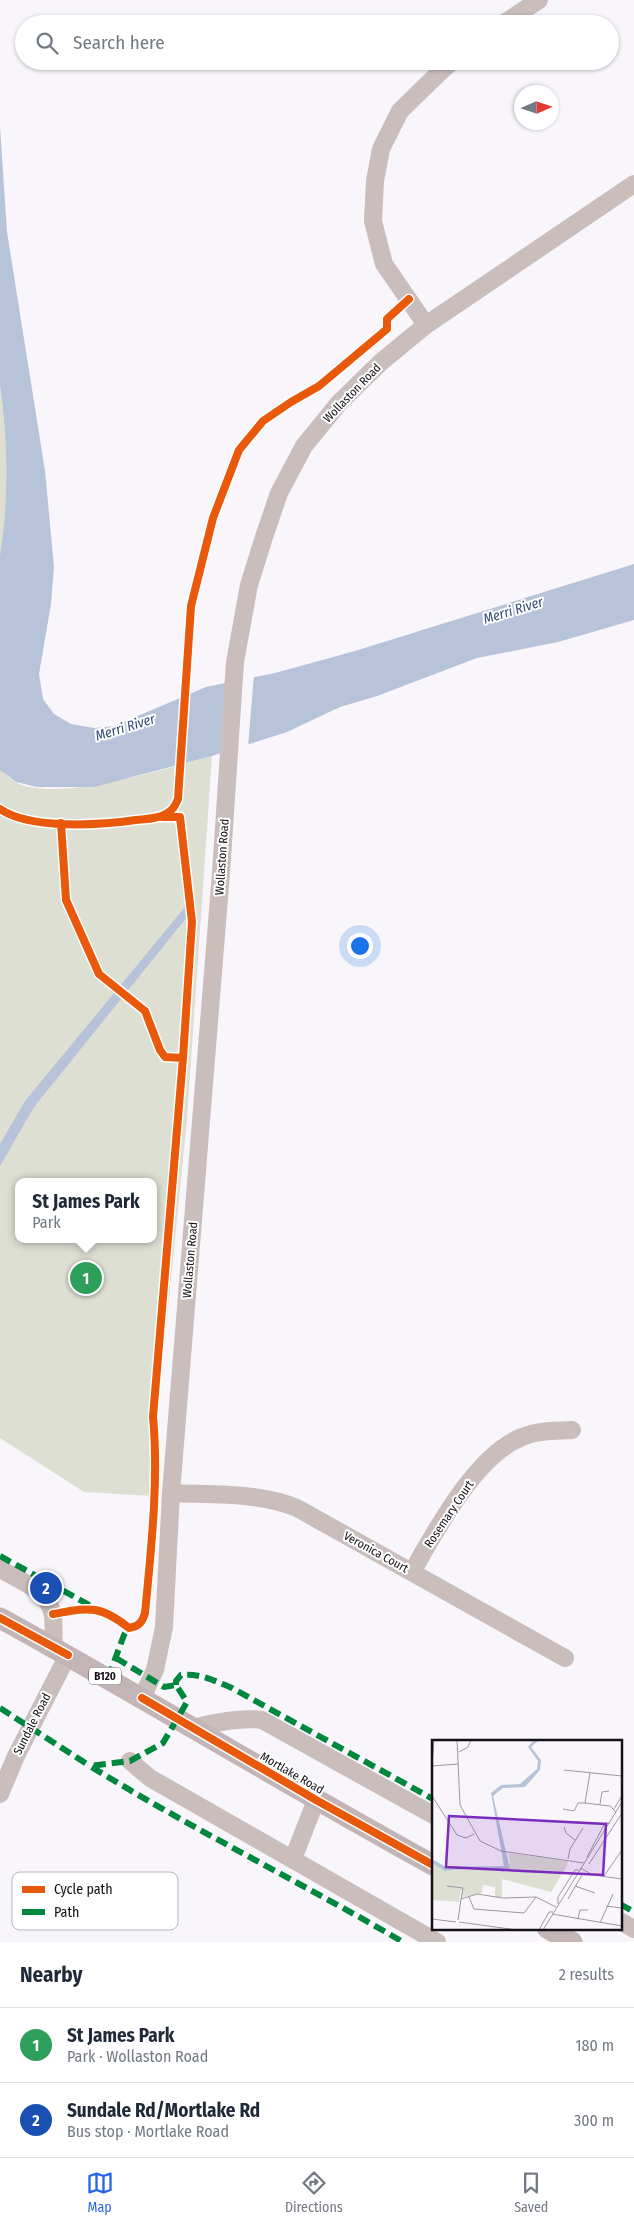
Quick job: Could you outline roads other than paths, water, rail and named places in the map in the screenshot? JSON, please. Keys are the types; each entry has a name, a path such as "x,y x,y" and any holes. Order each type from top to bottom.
{"main road":[{"name":"Mortlake Road","path":"0,1618 61,1651 316,1800 432,1864"},
{"path":"551,1930 572,1942"}],"street":[{"path":"516,15 539,0"},
{"path":"426,324 384,264 373,221 375,181 381,149 400,111 442,70"},
{"name":"Wollaston Road","path":"142,1698 155,1670 162,1645 166,1602 171,1493 235,662 249,585 264,537 279,493 304,446 339,402 381,362 426,324 634,184"},
{"name":"Rosemary Court","path":"412,1572 464,1488 501,1448 522,1437 543,1431 572,1430"},
{"name":"Veronica Court","path":"171,1493 277,1500 297,1508 565,1658"},
{"path":"0,1569 40,1592 47,1600 53,1614 61,1651"},
{"name":"Sundale Road","path":"0,1794 61,1651"},
{"path":"193,1728 242,1720 262,1720 432,1815"},
{"path":"130,1761 150,1778 437,1942"},
{"name":"Mortlake Road","path":"293,1859 316,1800"},
{"path":"622,1922 634,1929"}],"water":[{"name":"Merri River","path":"0,127 7,232 45,471 54,567 51,604 39,674 43,699 54,714 71,724 94,728 114,726 206,687 275,673 355,651 634,564 634,620 558,642 477,658 377,696 340,707 287,732 212,756 94,787 37,787 16,782 0,770 0,555 5,513 6,449 0,385"},
{"path":"190,901 191,912 34,1107 0,1166 0,1144 25,1101"}],"place":[{"name":"St James Park","path":"86,1278"},
{"name":"Sundale Rd/Mortlake Rd","path":"46,1588"}]}
